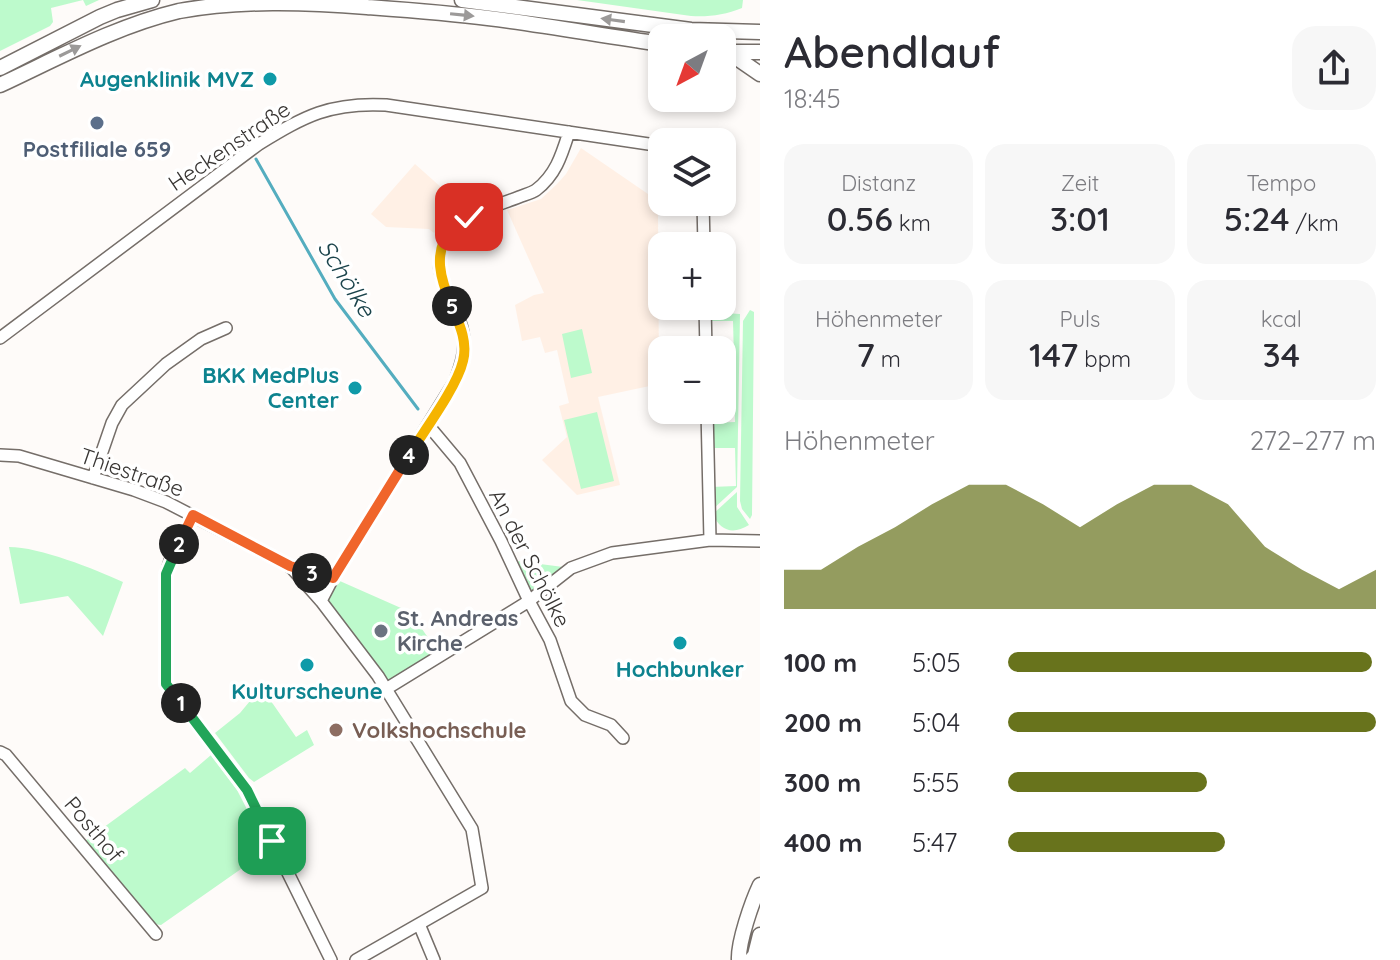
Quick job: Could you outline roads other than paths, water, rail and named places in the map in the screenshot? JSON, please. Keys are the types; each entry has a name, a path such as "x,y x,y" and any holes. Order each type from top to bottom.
{"street":[{"path":"0,68 100,17 152,0"},
{"path":"462,0 691,30 753,32 760,21"},
{"path":"0,85 140,22 187,10 239,3 319,4 420,11 527,23 648,42"},
{"path":"736,52 760,52"},
{"path":"736,59 760,74"},
{"name":"Heckenstraße","path":"0,338 247,153 293,124 321,111 346,106 386,105 648,144"},
{"path":"321,601 455,381 464,360 463,331 443,284 439,263 444,242 453,228 469,217 535,190 559,164 569,132"},
{"path":"93,478 112,423 122,405 166,364 201,339 226,328"},
{"path":"707,424 710,540"},
{"name":"An der Schölke","path":"428,425 460,463 501,541 550,640 571,701 585,715 611,725 623,738"},
{"name":"Thiestraße","path":"0,455 19,456 145,494 193,515 290,566 321,601 386,689 472,829 482,888 356,960"},
{"path":"193,515 166,574 166,684 247,790 331,960"},
{"path":"386,689 529,601 571,568 612,553 710,540 760,541"},
{"path":"290,566 333,578"},
{"name":"Posthof","path":"0,752 6,755 156,934"},
{"path":"739,960 738,952 760,885"},
{"path":"419,924 434,960"},
{"path":"751,960 760,935"}],"waterway":[{"name":"Schölke","path":"256,159 335,299 418,409"}],"place":[{"name":"Augenklinik MVZ","path":"270,79"},
{"name":"Postfiliale 659","path":"97,123"},
{"name":"BKK MedPlus Center","path":"355,388"},
{"name":"St. Andreas Kirche","path":"381,631"},
{"name":"Hochbunker","path":"680,643"},
{"name":"Kulturscheune","path":"307,665"},
{"name":"Volkshochschule","path":"336,730"}]}
